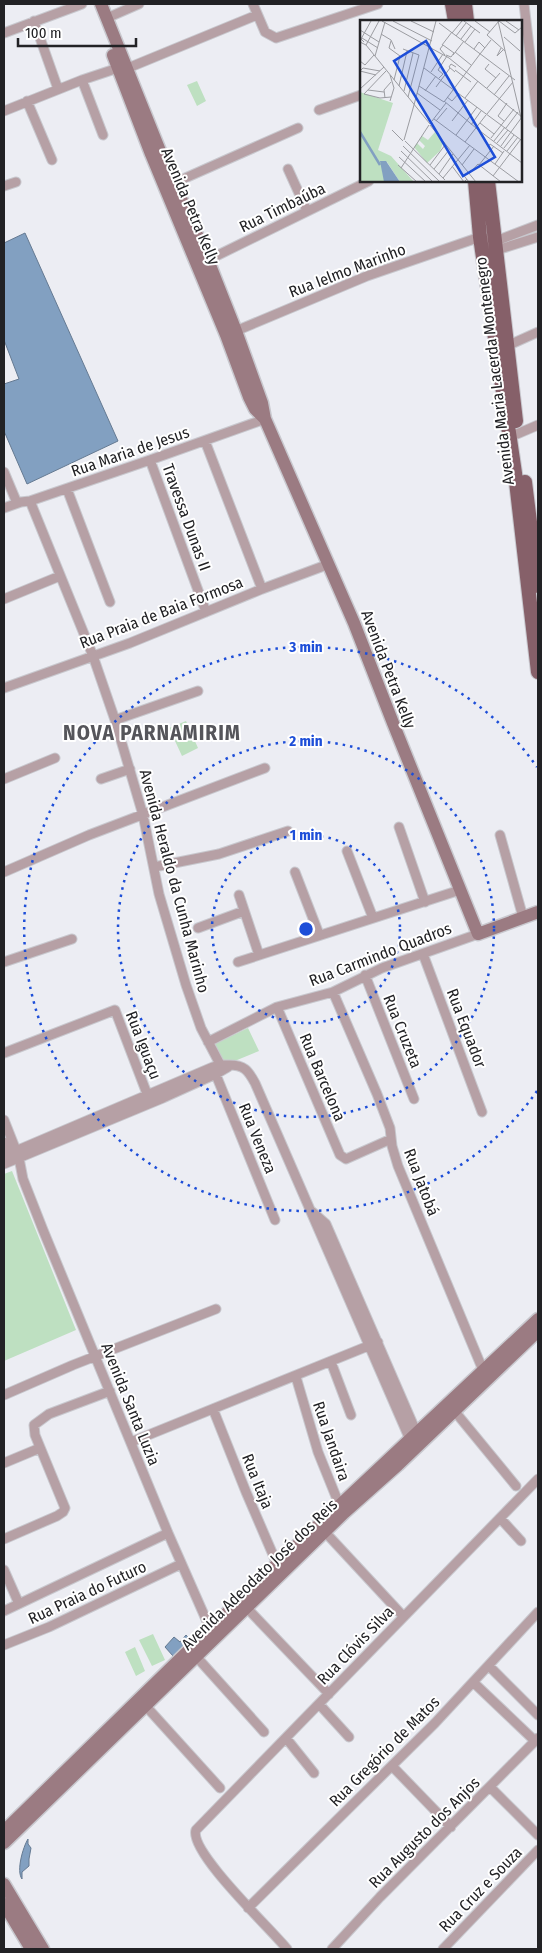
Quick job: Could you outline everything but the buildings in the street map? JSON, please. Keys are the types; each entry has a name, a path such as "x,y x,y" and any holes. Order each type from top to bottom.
{"main road":[{"path":"452,4 455,20"},
{"path":"465,4 467,20"},
{"name":"Avenida Maria Lacerda Montenegro","path":"475,182 481,240 506,387 534,516 538,586"},
{"name":"Avenida Maria Lacerda Montenegro","path":"488,182 507,346 506,387 538,672"}],"street":[{"path":"4,33 82,4"},
{"name":"Avenida Petra Kelly","path":"92,4 123,68 208,260 231,333"},
{"name":"Avenida Petra Kelly","path":"101,4 151,154 262,403 265,419 372,667 392,723 478,934"},
{"path":"107,18 139,4"},
{"path":"253,4 265,32 276,38 378,4"},
{"path":"524,4 538,123"},
{"path":"4,99 6,110 82,80 123,68 257,15"},
{"path":"34,21 58,89"},
{"path":"82,80 103,135"},
{"path":"319,110 360,94"},
{"path":"27,101 52,160"},
{"path":"174,183 298,128"},
{"path":"288,169 307,211"},
{"path":"4,186 16,182"},
{"name":"Rua Timbaúba","path":"208,260 367,182"},
{"path":"496,245 538,225"},
{"path":"481,240 496,245 538,237"},
{"name":"Rua Ielmo Marinho","path":"231,333 367,276 481,240"},
{"path":"507,346 538,332"},
{"name":"Rua Maria de Jesus","path":"4,508 67,489 265,419"},
{"path":"517,434 538,425"},
{"path":"205,441 262,589"},
{"name":"Travessa Dunas II","path":"150,460 206,612"},
{"path":"4,472 17,503"},
{"path":"67,489 110,602"},
{"name":"Avenida Heraldo da Cunha Marinho","path":"30,501 93,656 115,720 143,815 173,944 196,1014 221,1068"},
{"name":"Rua Praia de Baia Formosa","path":"4,688 155,634 262,589 329,564"},
{"path":"4,599 60,576"},
{"path":"115,720 198,691"},
{"path":"4,779 56,758"},
{"path":"4,872 89,835 265,768"},
{"path":"101,779 130,769"},
{"path":"399,827 425,902"},
{"path":"154,868 219,854 288,831"},
{"path":"500,834 523,917"},
{"path":"347,851 373,918"},
{"path":"295,872 319,934"},
{"path":"238,962 319,934 460,890"},
{"path":"239,895 258,955"},
{"path":"198,928 244,911"},
{"name":"Rua Carmindo Quadros","path":"208,1042 277,1008 333,992 353,984 365,975 538,912"},
{"path":"4,962 72,939"},
{"name":"Rua Equador","path":"423,954 482,1112"},
{"name":"Rua Cruzeta","path":"365,975 414,1098"},
{"name":"Rua Jatobá","path":"333,992 390,1128 398,1166 485,1376"},
{"name":"Rua Barcelona","path":"277,1008 342,1157 346,1158 391,1139"},
{"name":"Rua Iguaçu","path":"4,1053 116,1010 148,1099"},
{"path":"11,1157 221,1068 236,1064 245,1068 251,1075 310,1210 326,1224 416,1442"},
{"name":"Rua Veneza","path":"221,1068 275,1220"},
{"name":"Avenida Santa Luzia","path":"4,1120 11,1157"},
{"name":"Avenida Santa Luzia","path":"4,1142 23,1178 130,1442 213,1634"},
{"path":"4,1395 216,1309"},
{"name":"Avenida Adeodato José dos Reis","path":"243,1604 277,1564 342,1510 416,1442 485,1376 538,1319"},
{"name":"Avenida Adeodato José dos Reis","path":"485,1376 538,1331"},
{"path":"130,1442 296,1377 374,1344"},
{"path":"331,1362 351,1415"},
{"name":"Rua Jandaira","path":"296,1377 318,1452 342,1510"},
{"path":"4,1539 51,1519 64,1510 65,1504 33,1430 36,1422 49,1414 110,1391"},
{"path":"452,1408 516,1486"},
{"name":"Rua Itaja","path":"213,1409 277,1564"},
{"path":"4,1463 40,1448"},
{"name":"Rua Clóvis Silva","path":"248,1908 195,1839 197,1828 538,1479"},
{"name":"Avenida Adeodato José dos Reis","path":"4,1831 79,1764 243,1604 325,1532 342,1510"},
{"path":"500,1518 521,1541"},
{"path":"325,1532 403,1616"},
{"path":"4,1611 168,1533"},
{"name":"Rua Praia do Futuro","path":"4,1645 182,1564"},
{"path":"4,1570 19,1604"},
{"path":"243,1604 328,1694"},
{"name":"Rua Gregório de Matos","path":"248,1908 392,1766 489,1666 538,1612"},
{"path":"193,1653 264,1732"},
{"path":"489,1666 538,1715"},
{"path":"473,1682 536,1739"},
{"path":"142,1703 220,1788"},
{"path":"319,1704 349,1737"},
{"path":"286,1738 314,1772"},
{"name":"Rua Augusto dos Anjos","path":"332,1949 380,1897 536,1739"},
{"name":"Avenida Adeodato José dos Reis","path":"4,1843 79,1764"},
{"path":"392,1766 451,1827"},
{"path":"490,1787 538,1834"},
{"name":"Rua Cruz e Souza","path":"443,1949 538,1850"},
{"path":"4,1884 43,1949"},
{"path":"4,1904 31,1949"},
{"path":"248,1908 287,1949"}],"green space":[{"path":"197,81 206,101 197,106 187,85"},
{"path":"186,721 198,748 182,756 169,728"},
{"path":"248,1028 259,1051 225,1065 214,1044"},
{"path":"12,1171 76,1330 4,1361 4,1174"},
{"path":"153,1634 165,1660 152,1666 139,1640"},
{"path":"135,1647 145,1671 136,1676 125,1652"}],"water":[{"path":"25,233 118,441 27,484 4,431 4,384 19,379 4,340 4,243"},
{"path":"186,1635 190,1639 173,1656 165,1647 174,1637 180,1642"},
{"path":"28,1839 28,1844 31,1848 29,1866 22,1872 22,1879 20,1865 22,1853"}],"district":[{"name":"NOVA PARNAMIRIM","path":"152,733"}]}
